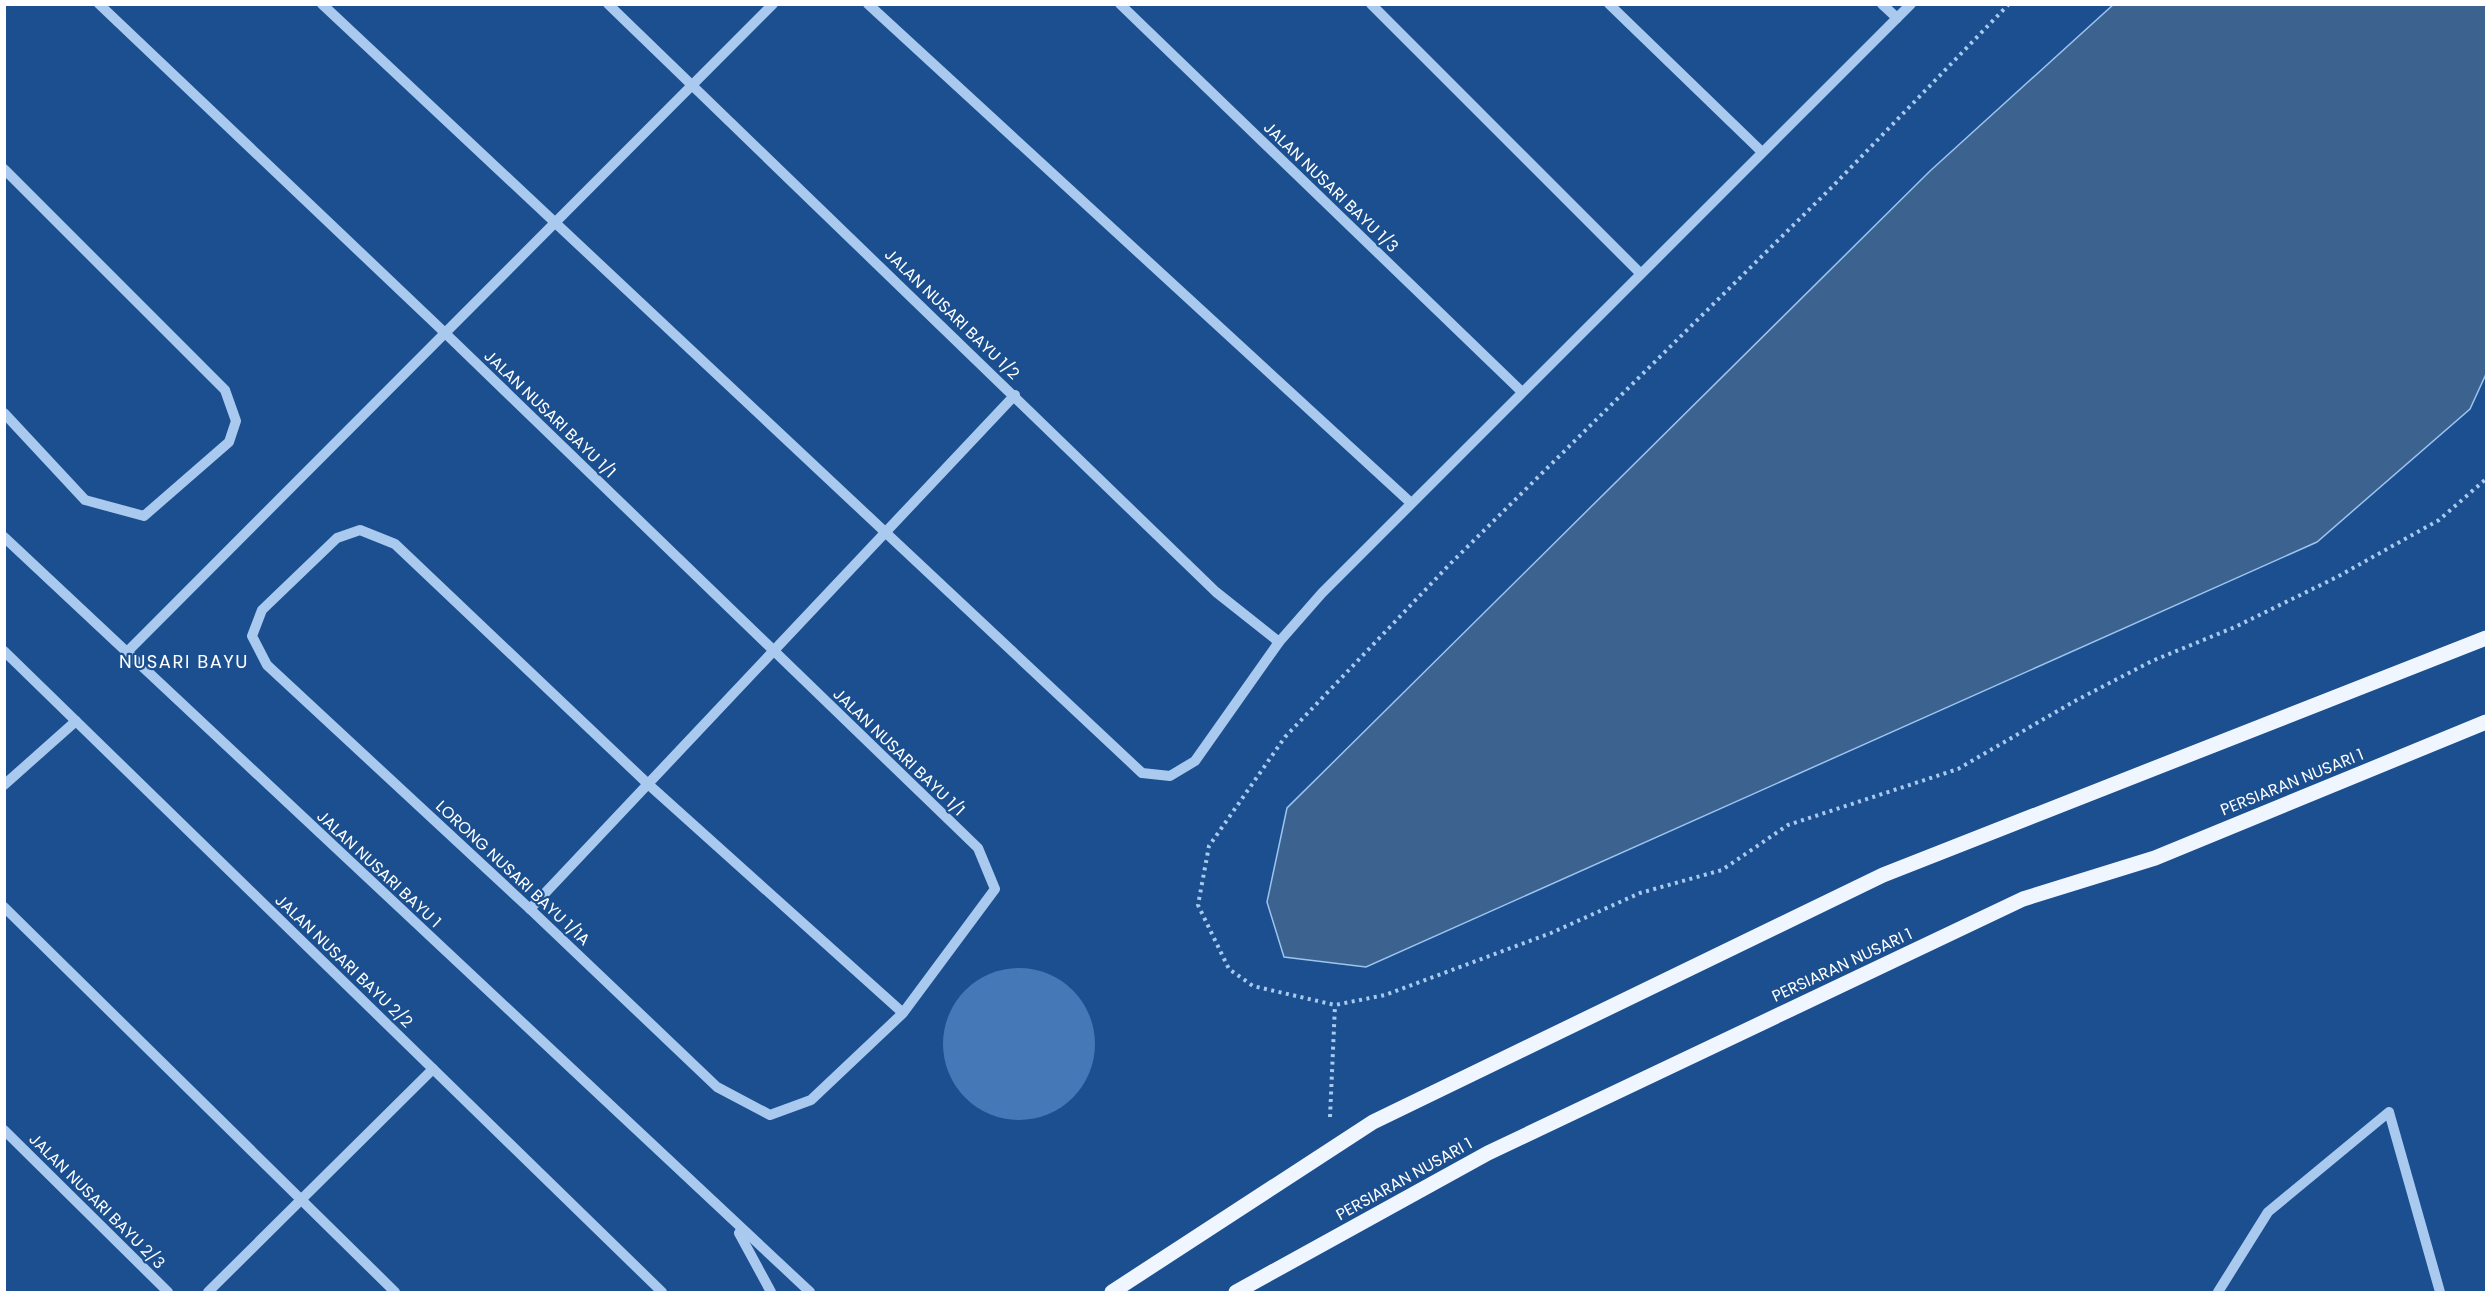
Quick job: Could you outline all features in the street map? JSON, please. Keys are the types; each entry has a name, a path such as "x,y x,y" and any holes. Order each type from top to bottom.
{"main road":[{"path":"1112,1293 1373,1122 1883,874 2487,638"},
{"name":"PERSIARAN NUSARI 1","path":"1236,1293 1488,1153 2024,899 2155,858 2487,722"}],"street":[{"name":"JALAN NUSARI BAYU 1/1","path":"99,4 444,332 978,848 995,889 903,1013"},
{"path":"322,4 1142,773 1170,776 1195,761 1279,642 1322,592 1911,4"},
{"name":"JALAN NUSARI BAYU 1/2","path":"608,4 1015,395 1216,592 1279,642"},
{"path":"127,652 773,4"},
{"path":"868,4 1411,503"},
{"name":"JALAN NUSARI BAYU 1/3","path":"1120,4 1521,391"},
{"path":"1371,4 1640,273"},
{"path":"1609,4 1762,152"},
{"path":"1882,4 1896,18"},
{"path":"4,169 225,390 236,421 229,442 144,516 86,500 4,413"},
{"path":"530,909 1015,395"},
{"name":"LORONG NUSARI BAYU 1/1A","path":"648,784 395,544 360,530 337,538 262,610 252,636 267,665 530,909 717,1087 770,1115 811,1100 903,1013"},
{"name":"JALAN NUSARI BAYU 1","path":"4,537 810,1293"},
{"name":"JALAN NUSARI BAYU 2/2","path":"4,651 662,1293"},
{"path":"4,785 76,721"},
{"path":"648,784 903,1013"},
{"path":"4,907 395,1293"},
{"path":"208,1293 433,1069"},
{"path":"2218,1293 2268,1212 2390,1112 2440,1293"},
{"name":"JALAN NUSARI BAYU 2/3","path":"4,1130 168,1293"},
{"name":"JALAN NUSARI BAYU 1","path":"733,1223 771,1293"}],"path":[{"path":"2009,4 1832,187 1449,565 1285,737 1209,846 1198,904 1229,969 1252,986 1335,1005 1385,995 1551,933 1640,893 1722,870 1788,825 1958,769 2073,702 2152,661 2235,627 2337,577 2439,520 2487,479"},
{"path":"1329,1150 1335,1005"}],"water":[{"path":"2114,4 2486,5 2486,374 2470,409 2317,542 1366,967 1284,957 1267,902 1287,808 1930,171"}],"building":[{"path":"1019,968 1034,969 1048,974 1073,990 1089,1015 1094,1029 1094,1059 1089,1073 1073,1098 1048,1114 1034,1119 1019,1120 1004,1119 990,1114 965,1098 949,1073 944,1059 943,1044 944,1029 949,1015 965,990 990,974 1004,969"}],"district":[{"name":"NUSARI BAYU","path":"184,661"}]}
